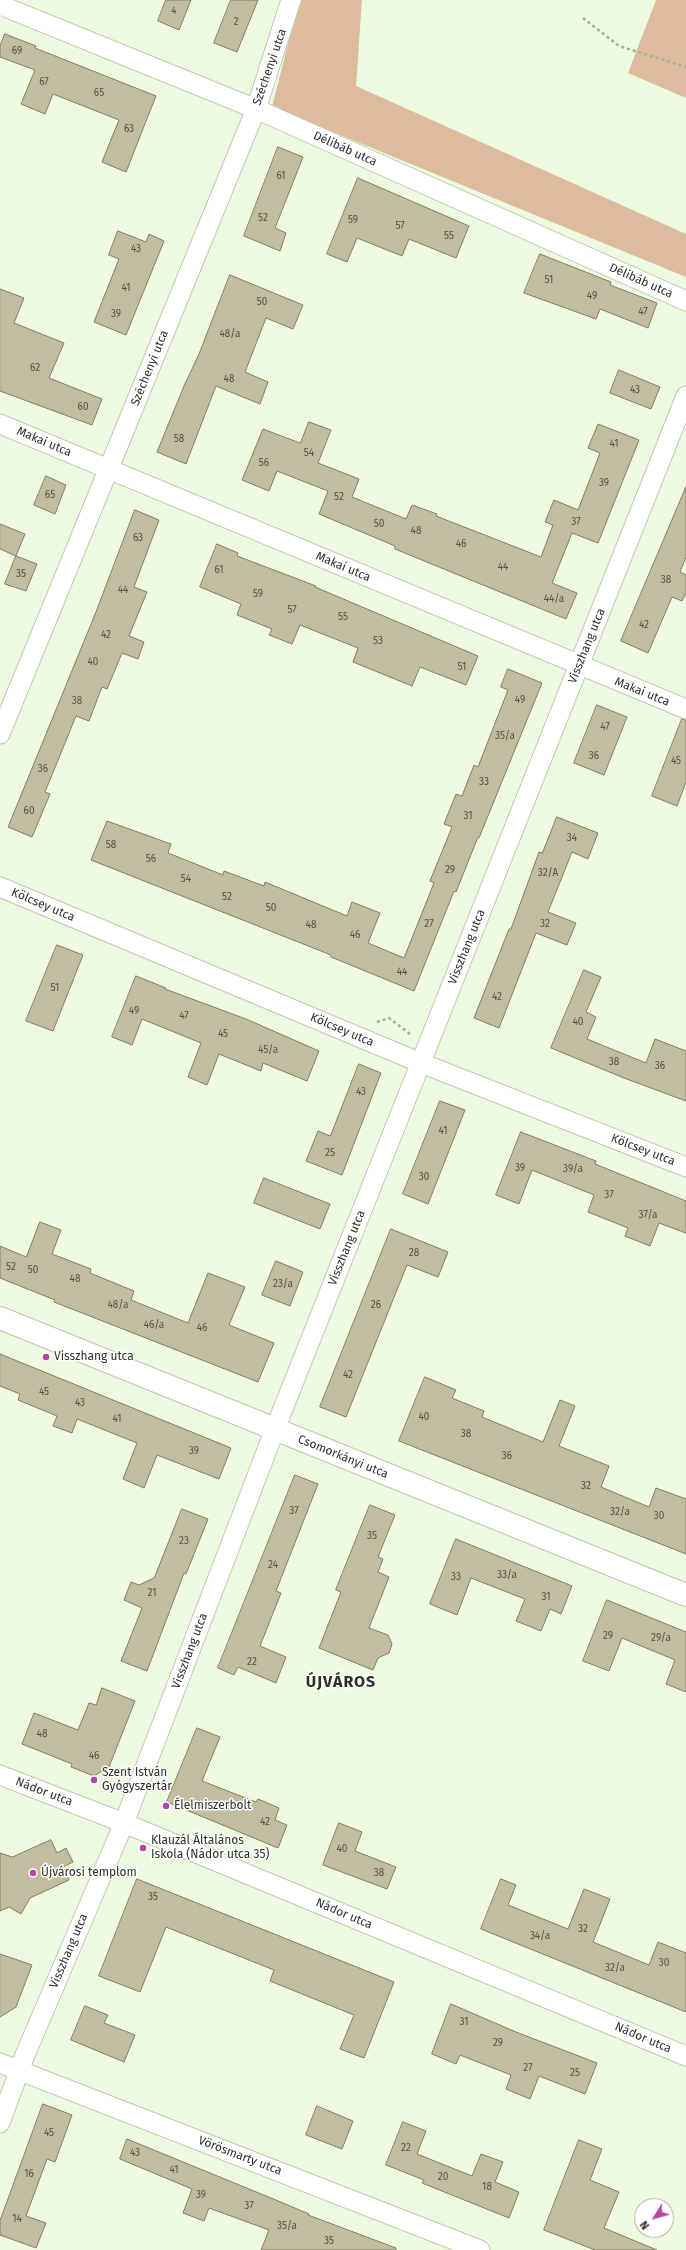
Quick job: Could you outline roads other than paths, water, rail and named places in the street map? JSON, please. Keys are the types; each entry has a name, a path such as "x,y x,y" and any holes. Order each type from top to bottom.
{"street":[{"name":"Széchenyi utca","path":"0,734 256,109 291,0"},
{"name":"Délibáb utca","path":"0,5 256,109 686,301"},
{"name":"Visszhang utca","path":"0,2123 19,2070 124,1823 275,1429 686,396"},
{"name":"Makai utca","path":"0,424 579,666 686,709"},
{"name":"Kölcsey utca","path":"0,887 421,1063 686,1167"},
{"name":"Csomorkányi utca","path":"0,1318 686,1595"},
{"name":"Nádor utca","path":"0,1775 124,1823 686,2056"},
{"name":"Vörösmarty utca","path":"0,2063 480,2250"}],"place":[{"name":"Visszhang utca","path":"46,1357"},
{"name":"Szent István Gyógyszertár","path":"94,1780"},
{"name":"Élelmiszerbolt","path":"166,1806"},
{"name":"Klauzál Általános Iskola (Nádor utca 35)","path":"143,1848"},
{"name":"Újvárosi templom","path":"33,1873"}],"district":[{"name":"ÚJVÁROS","path":"341,1683"}]}
